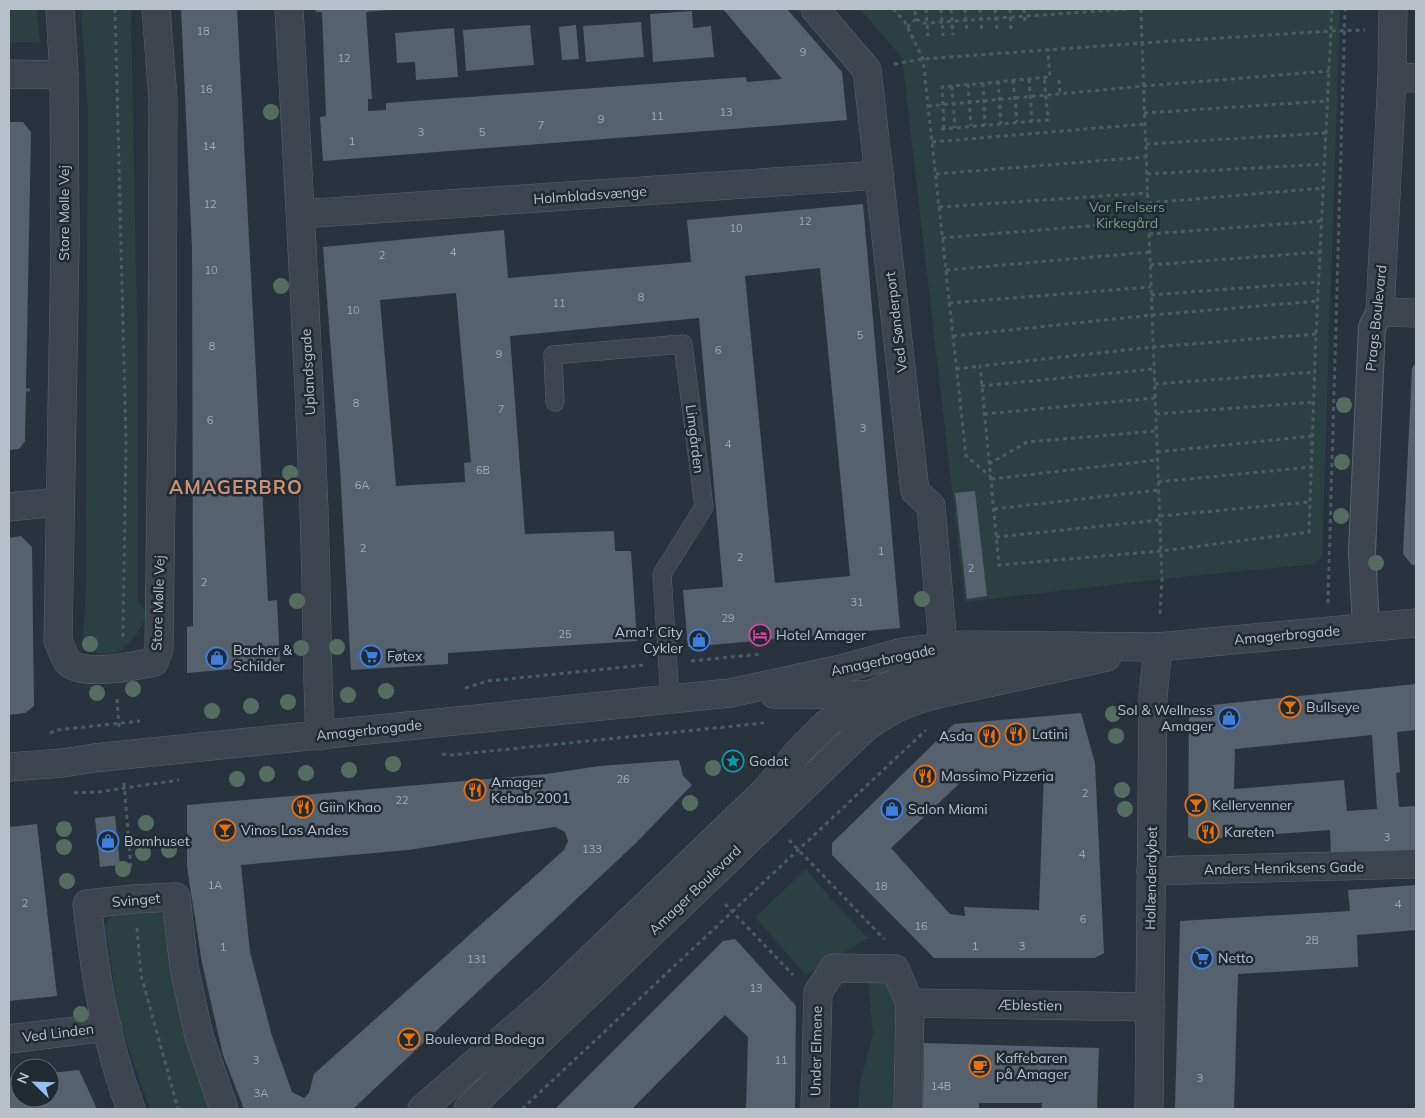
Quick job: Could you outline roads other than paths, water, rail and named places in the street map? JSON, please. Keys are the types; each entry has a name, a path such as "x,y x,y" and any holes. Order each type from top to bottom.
{"street":[{"name":"Store Mølle Vej","path":"60,9 64,75 65,242 58,641 69,663 84,670 114,669 154,662 158,649 162,408 163,100 156,9"},
{"name":"Uplandsgade","path":"289,9 301,214 313,489 320,736"},
{"name":"Ved Sønderport","path":"815,9 867,70 915,491 931,506 943,646"},
{"name":"Prags Boulevard","path":"1366,628 1362,552 1372,328 1380,312 1404,78 1393,20"},
{"path":"9,74 64,75"},
{"name":"Holmbladsvænge","path":"301,214 879,175"},
{"path":"1380,312 1416,313"},
{"path":"9,507 59,502"},
{"name":"Amagerbrogade","path":"9,767 730,693 841,669 903,652 943,646 1158,647 1416,623"},
{"path":"868,695 921,675 962,666 1158,647"},
{"name":"Amagerbrogade","path":"730,693 936,694 1158,647"},
{"name":"Hollænderdybet","path":"1150,1109 1153,697 1158,647"},
{"name":"Amager Boulevard","path":"468,1109 866,726 888,711 908,702 936,694"},
{"name":"Amager Boulevard","path":"422,1109 551,997 764,792 801,748 825,725 868,695"},
{"name":"Anders Henriksens Gade","path":"1151,871 1416,864"},
{"name":"Svinget","path":"131,1109 107,1027 94,966 87,904 176,897 184,967 197,1028 224,1109"},
{"name":"Under Elmene","path":"815,1109 818,992 834,968 895,969 910,1003"},
{"path":"908,1109 910,1003"},
{"name":"Æblestien","path":"910,1003 1150,1007"},
{"name":"Ved Linden","path":"9,1039 107,1027"}],"lane":[{"name":"Limgården","path":"555,402 553,355 683,344 704,507 662,574 670,699"}],"place":[{"name":"Hotel Amager","path":"760,635"},
{"name":"Ama'r City Cykler","path":"699,640"},
{"name":"Føtex","path":"371,656"},
{"name":"Bacher & Schilder","path":"217,658"},
{"name":"Bullseye","path":"1290,707"},
{"name":"Sol & Wellness Amager","path":"1229,718"},
{"name":"Latini","path":"1016,734"},
{"name":"Asda","path":"989,736"},
{"name":"Godot","path":"733,761"},
{"name":"Massimo Pizzeria","path":"925,776"},
{"name":"Amager Kebab 2001","path":"475,790"},
{"name":"Kellervenner","path":"1196,805"},
{"name":"Giin Khao","path":"303,807"},
{"name":"Salon Miami","path":"892,809"},
{"name":"Vinos Los Andes","path":"225,830"},
{"name":"Kareten","path":"1208,832"},
{"name":"Bomhuset","path":"108,841"},
{"name":"Netto","path":"1202,958"},
{"name":"Boulevard Bodega","path":"409,1039"},
{"name":"Kaffebaren på Amager","path":"980,1066"}],"district":[{"name":"AMAGERBRO","path":"236,487"}],"park label":[{"name":"Vor Frelsers Kirkegård","path":"1127,216"}]}
